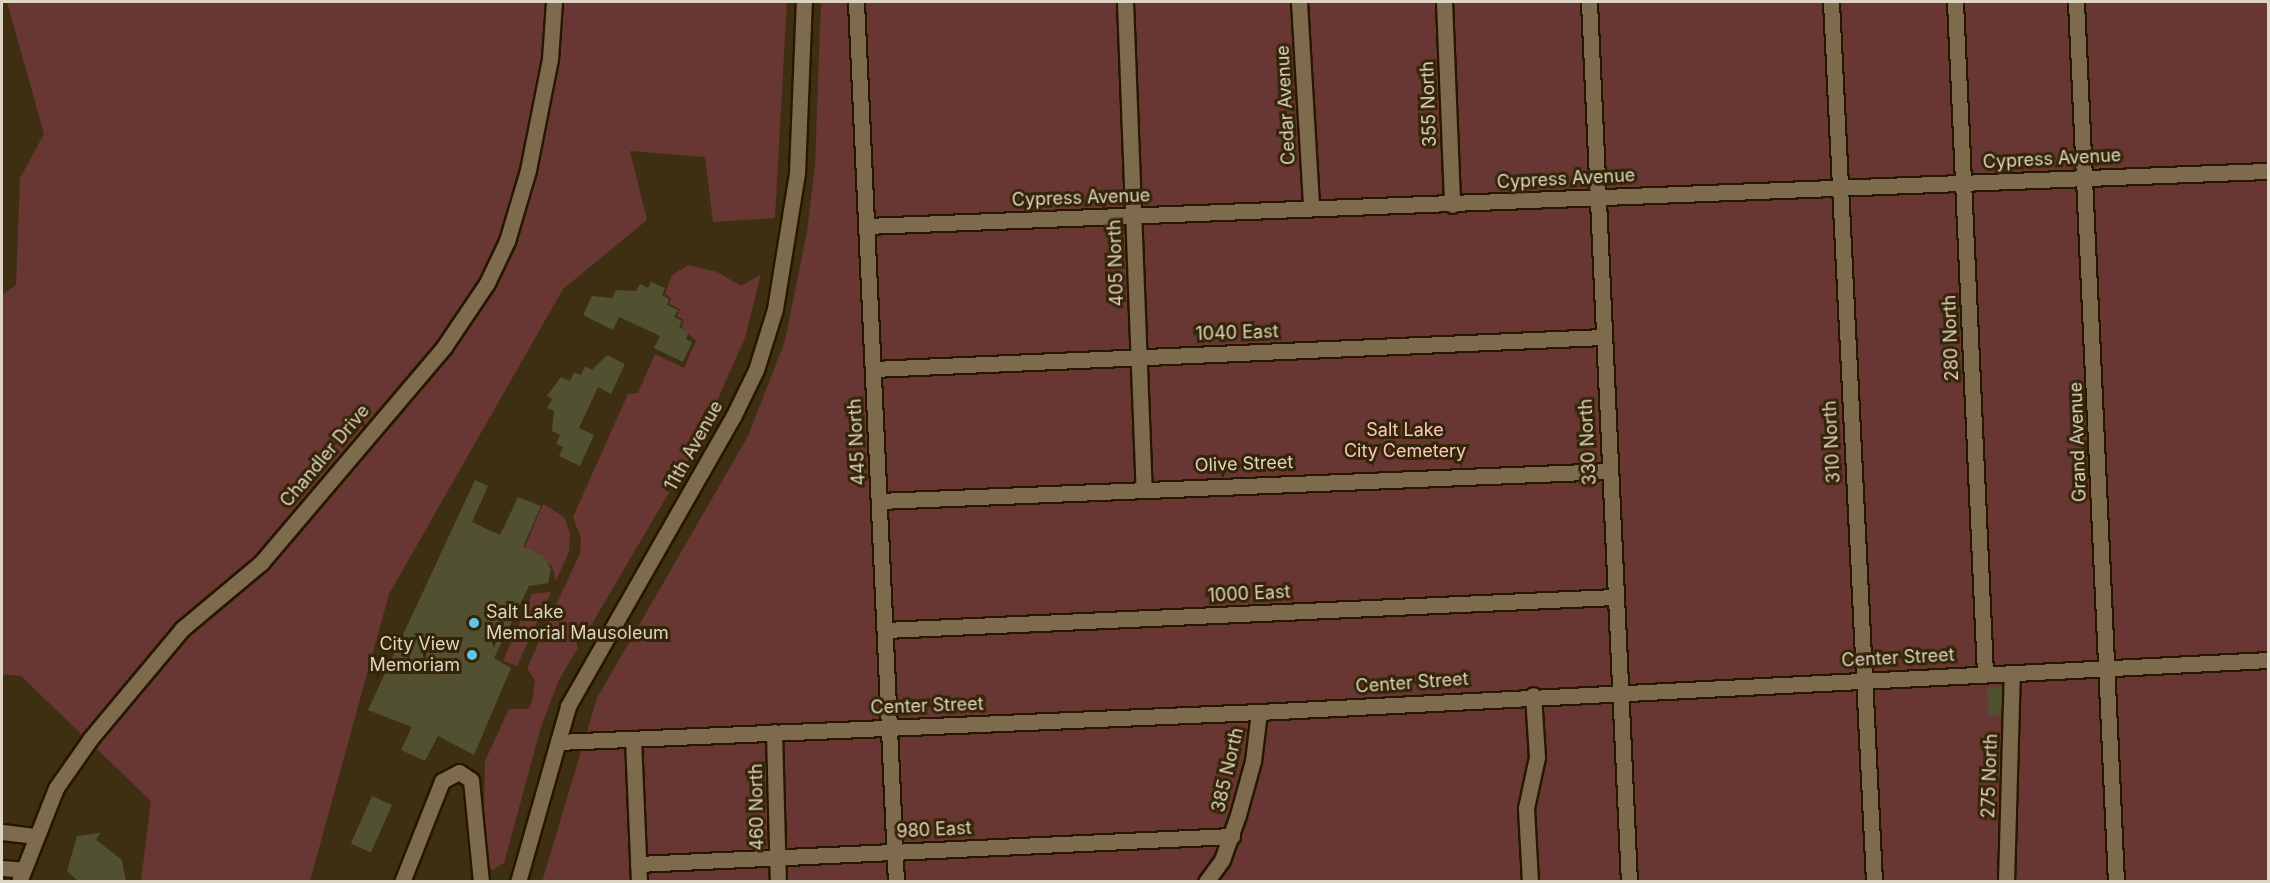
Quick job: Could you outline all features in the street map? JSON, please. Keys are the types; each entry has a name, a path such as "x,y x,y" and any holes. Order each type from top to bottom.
{"street":[{"name":"Chandler Drive","path":"21,876 34,836 56,788 160,653 261,562 467,316 507,241 519,203 550,59 554,2"},
{"name":"11th Avenue","path":"518,882 568,706 733,417 756,369 775,309 797,173 804,2"},
{"name":"445 North","path":"856,2 897,882"},
{"name":"405 North","path":"1125,2 1144,487"},
{"name":"Cedar Avenue","path":"1299,2 1311,206"},
{"name":"355 North","path":"1444,2 1452,205"},
{"name":"330 North","path":"1589,2 1596,196 1629,882"},
{"name":"310 North","path":"1831,2 1863,680 1875,882"},
{"name":"280 North","path":"1955,2 1985,674"},
{"name":"Grand Avenue","path":"2076,2 2086,176 2116,882"},
{"name":"Cypress Avenue","path":"866,226 1134,216 1311,206 1452,205 1596,196 2268,171"},
{"name":"1040 East","path":"873,369 1603,337"},
{"name":"Olive Street","path":"879,501 1144,487 1609,471"},
{"name":"1000 East","path":"885,630 1615,597"},
{"name":"Center Street","path":"558,742 1259,712 1620,690 2268,660"},
{"name":"275 North","path":"2007,882 2013,673"},
{"path":"1530,882 1526,808 1537,757 1533,695"},
{"name":"385 North","path":"1232,836 1253,761 1259,712"},
{"name":"460 North","path":"774,732 778,882"},
{"path":"633,739 639,882"},
{"path":"402,882 442,781 459,772 471,780 481,882"},
{"path":"2,832 34,836"},
{"path":"1206,882 1232,836"},
{"name":"980 East","path":"638,864 1232,836"},
{"path":"2,868 21,876"}],"green space":[{"path":"7,2 787,2 775,218 713,222 705,157 630,151 647,220 563,289 389,594 310,881 141,881 151,801 21,676 2,674 2,295 16,285 20,178 44,134"},
{"name":"Salt Lake City Cemetery","path":"821,2 2268,2 2268,881 542,882 597,698 748,436 785,341 807,232 815,164"},
{"path":"688,265 717,272 741,286 761,274 745,338 698,443 559,680 541,727 504,863 492,870 483,856 485,761 509,709 528,709 532,702 535,680 527,668 580,553 581,539 573,517 628,394 638,393 655,354 684,368 696,341 681,326 684,320 677,316 680,309 669,304 671,298 665,294 672,275"},
{"path":"543,504 564,517 570,533 569,552 556,581 552,566 523,551"},
{"path":"551,592 517,666 503,661 532,594"}],"building":[{"path":"651,282 665,288 662,295 669,299 667,305 678,310 674,317 682,321 679,327 689,332 686,339 692,342 683,362 654,348 660,336 619,317 613,330 583,315 592,296 612,298 616,290 636,291 640,284 648,288"},
{"path":"607,355 625,364 611,394 598,387 579,428 594,435 580,466 559,456 563,447 556,444 560,435 552,431 554,411 547,408 552,399 547,396 561,377 570,381 574,372 581,375 585,366 592,370"},
{"name":"Salt Lake Memorial Mausoleum","path":"475,480 488,486 472,522 500,535 518,497 541,506 523,547 544,556 551,570 548,583 529,586 494,658 511,668 474,755 438,736 425,761 401,750 412,727 368,710"},
{"path":"1987,687 2002,687 2001,715 1988,716"},
{"path":"372,796 392,805 371,852 351,844"},
{"path":"100,833 96,840 122,860 126,882 79,882 67,871 77,836"}],"place":[{"name":"Salt Lake Memorial Mausoleum","path":"474,623"},
{"name":"City View Memoriam","path":"472,655"}]}
